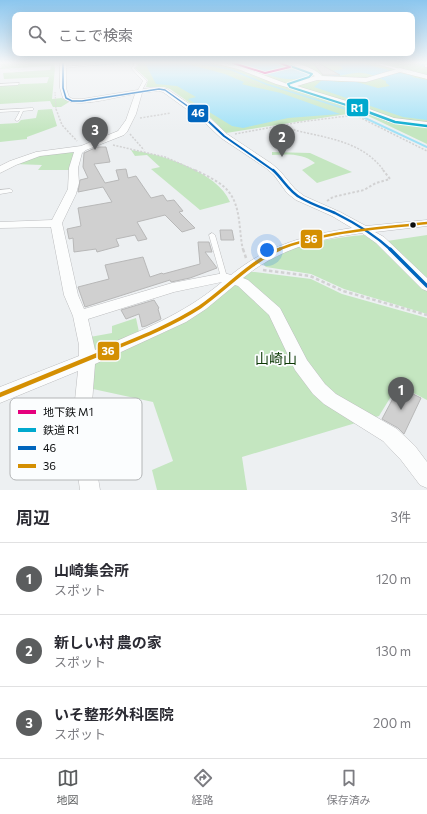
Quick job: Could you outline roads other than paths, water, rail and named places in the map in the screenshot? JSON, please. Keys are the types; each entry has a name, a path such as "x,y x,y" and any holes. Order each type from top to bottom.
{"street":[{"path":"63,86 68,100 82,101 158,88 165,90 206,119 224,136 269,166 277,173 291,191 300,198 366,230 380,240 427,286"},
{"path":"292,86 355,105 392,120 427,124"},
{"path":"0,170 13,163 39,154 89,145 111,138 124,131 130,119 139,92"},
{"path":"84,398 87,345 80,316 72,295 56,223 60,213 71,198 74,181 72,170 78,158 78,152 89,145"},
{"path":"0,226 56,223"},
{"path":"0,394 87,360 191,313 239,273 279,249 332,234 427,224"},
{"path":"80,316 172,288 239,273"},
{"path":"239,273 243,283 275,312 301,365 320,389 330,399 390,435 408,453 427,478"},
{"path":"89,480 90,490"}],"lane":[{"path":"139,92 142,86"},
{"path":"0,111 32,109"},
{"path":"17,120 22,110"},
{"path":"0,192 10,191"},
{"path":"212,235 239,273"}],"water":[{"path":"176,86 250,86 281,93 340,114 288,118 243,128 232,126 188,99 196,97"},
{"path":"370,86 378,88 390,86 427,86 427,120 403,117 314,87"}],"waterway":[{"path":"272,86 346,109"},
{"path":"346,109 427,147"}],"rail line":[{"name":"R1","path":"289,86 304,92 347,104 395,122 427,126"}],"place":[{"name":"いそ整形外科医院","path":"95,150"},
{"name":"新しい村 農の家","path":"282,157"},
{"name":"山崎集会所","path":"401,410"}],"park label":[{"name":"山崎山","path":"276,359"}]}
